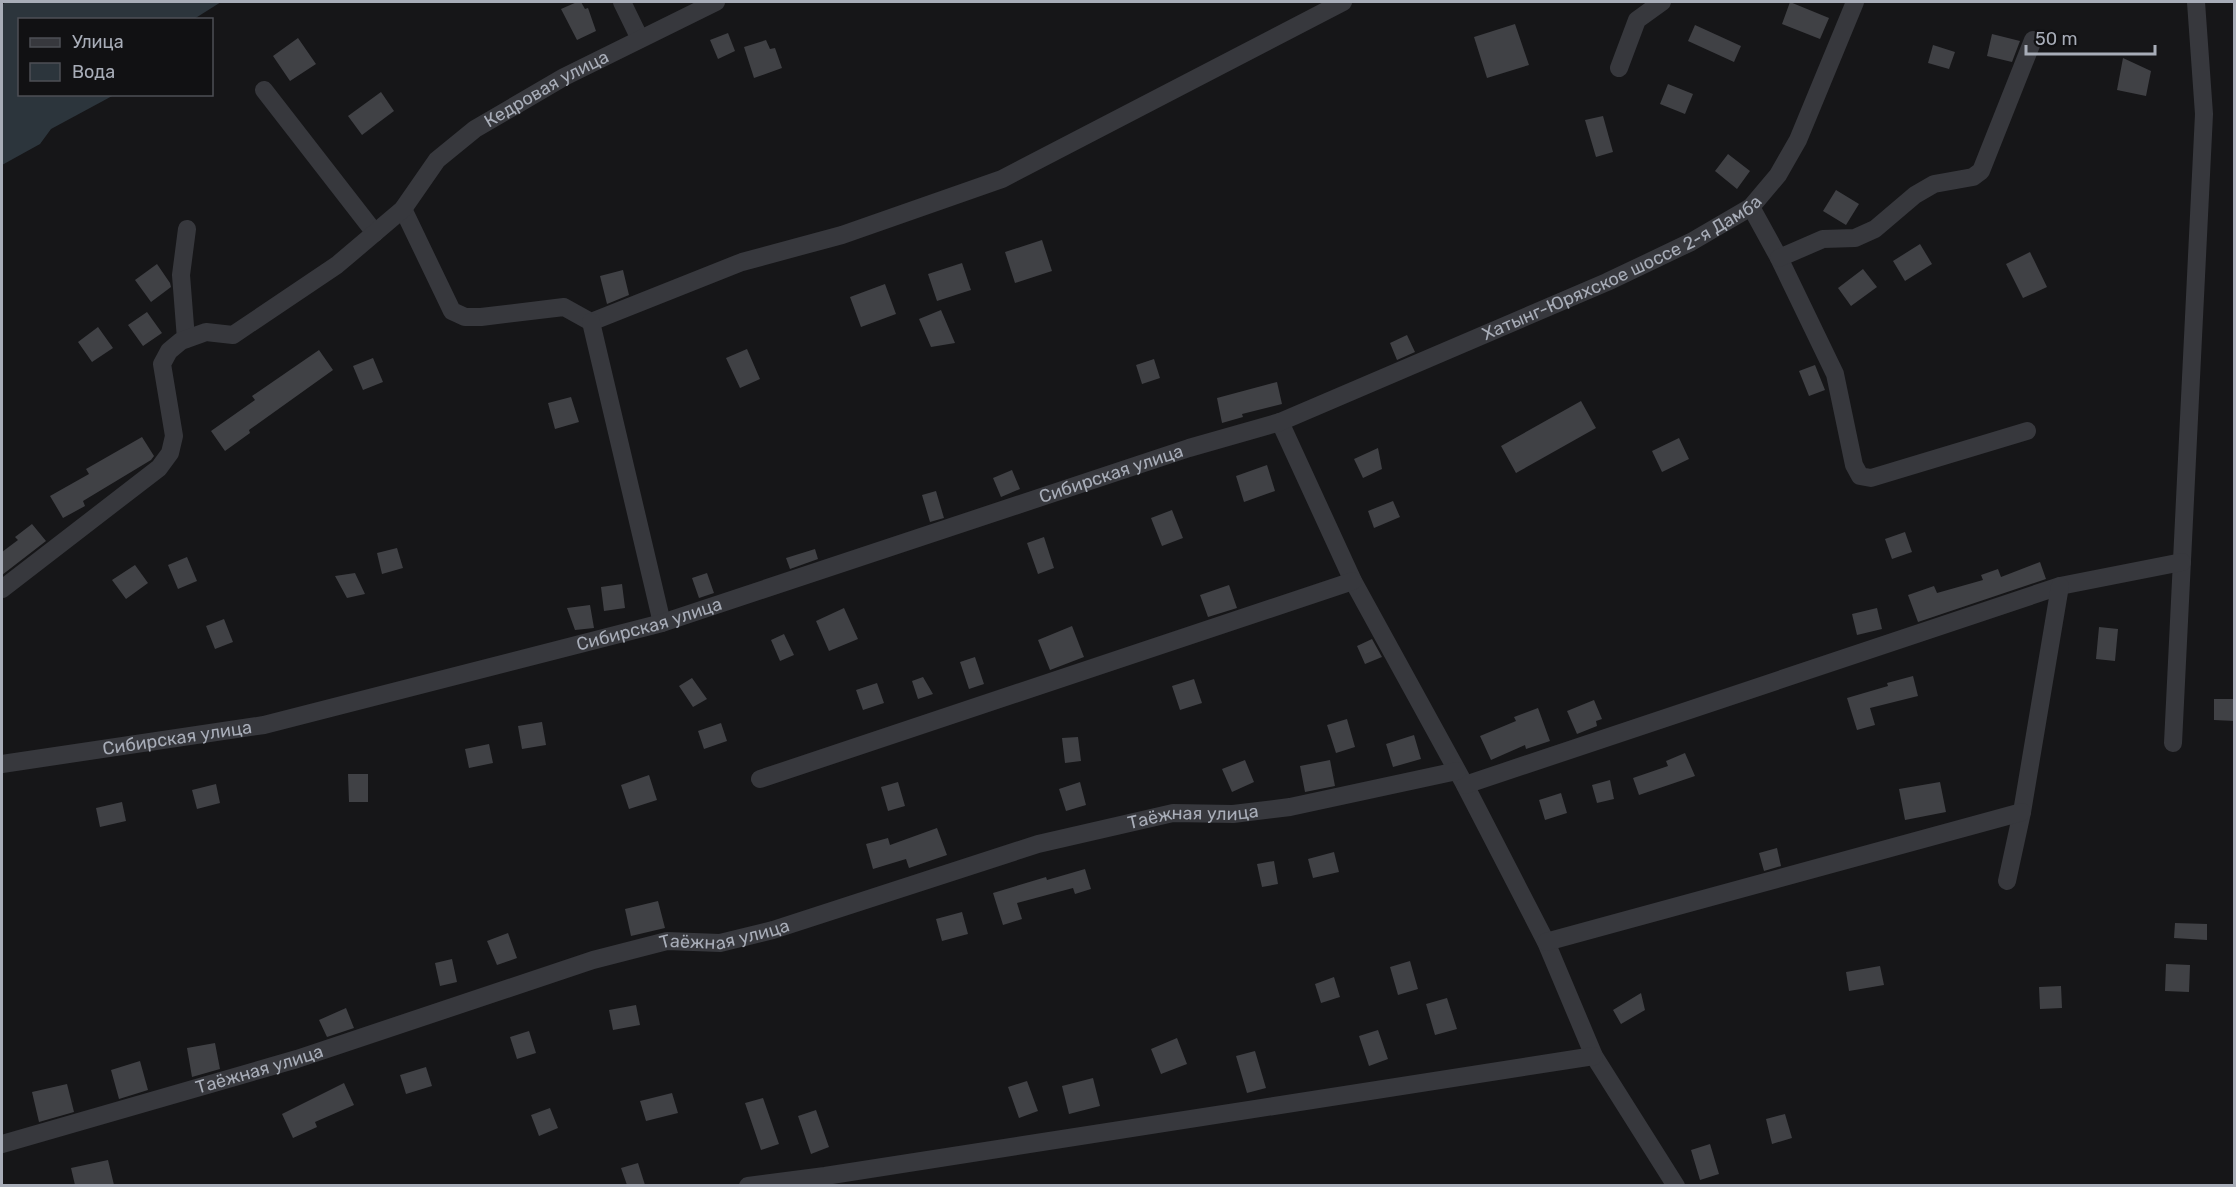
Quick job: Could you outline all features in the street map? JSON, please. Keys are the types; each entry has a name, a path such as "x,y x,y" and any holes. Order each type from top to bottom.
{"street":[{"path":"622,2 640,39"},
{"name":"Кедровая улица","path":"186,339 206,332 233,335 337,265 403,209 437,160 475,129 564,77 716,2"},
{"path":"591,322 742,262 842,235 1002,179 1343,2"},
{"path":"1619,68 1637,20 1662,2"},
{"name":"Хатынг-Юряхское шоссе 2-я Дамба","path":"1280,422 1607,282 1691,242 1751,207 1778,175 1798,140 1855,2"},
{"path":"2173,743 2204,114 2196,2"},
{"path":"1779,258 1823,239 1855,238 1875,230 1915,195 1934,184 1973,177 1981,171 2033,40"},
{"path":"264,90 375,233"},
{"path":"1751,207 1779,258 1835,374 1854,465 1860,476 1871,478 2027,431"},
{"path":"403,209 452,311 465,317 481,317 564,307 591,322 662,623"},
{"path":"2,589 159,468 170,453 174,436 162,364 169,351 186,339 181,275 187,230"},
{"path":"1280,422 1353,581 1461,778 1546,942 1594,1056 1676,1185"},
{"name":"Сибирская улица","path":"2,764 264,725 662,623 1178,451 1280,422"},
{"name":"Таёжная улица","path":"2,1144 297,1059 593,960 667,941 720,943 773,930 1038,843 1173,813 1233,814 1290,807 1461,778 2061,586 2182,562"},
{"path":"760,779 1353,581"},
{"path":"2007,881 2022,813 2061,586"},
{"path":"1546,942 2022,813"},
{"path":"748,1185 825,1176 1594,1056"}],"water":[{"path":"6,2 221,2 196,18 18,18 18,96 112,96 51,129 40,144 2,165 2,5"}],"building":[{"path":"581,2 585,9 588,8 596,31 577,40 561,9"},
{"path":"1790,2 1829,18 1820,39 1782,24"},
{"path":"1515,24 1529,65 1487,78 1474,37"},
{"path":"1695,25 1741,46 1734,62 1688,41"},
{"path":"728,33 735,51 718,59 710,40"},
{"path":"1992,34 2020,41 2012,62 1987,56"},
{"path":"298,38 316,64 290,81 273,56"},
{"path":"766,40 770,49 775,48 782,68 754,78 744,47"},
{"path":"1933,45 1955,52 1949,69 1928,63"},
{"path":"2123,58 2151,71 2146,96 2117,90"},
{"path":"1668,84 1693,94 1685,114 1660,104"},
{"path":"381,92 394,111 362,135 348,116"},
{"path":"1603,116 1613,152 1596,157 1585,120"},
{"path":"1728,154 1750,171 1737,189 1715,171"},
{"path":"1836,190 1859,204 1846,225 1823,211"},
{"path":"1042,240 1052,271 1015,283 1005,252"},
{"path":"1920,244 1932,264 1905,281 1893,261"},
{"path":"2030,252 2047,287 2023,298 2006,264"},
{"path":"962,263 971,290 937,301 928,274"},
{"path":"157,264 171,287 151,302 135,280"},
{"path":"1863,269 1877,287 1851,306 1838,288"},
{"path":"623,270 629,295 607,304 600,276"},
{"path":"885,284 896,314 861,327 850,297"},
{"path":"941,310 955,343 931,347 919,319"},
{"path":"147,312 162,333 143,346 128,325"},
{"path":"98,327 113,348 92,362 78,342"},
{"path":"1407,335 1415,352 1397,360 1390,343"},
{"path":"747,349 760,379 740,388 726,358"},
{"path":"319,350 333,370 249,430 250,433 225,451 211,431 255,400 252,396"},
{"path":"373,358 383,382 363,390 353,366"},
{"path":"1154,359 1160,378 1142,384 1136,365"},
{"path":"1815,365 1825,390 1809,396 1799,371"},
{"path":"1277,382 1282,404 1242,414 1243,417 1222,423 1217,398"},
{"path":"571,397 579,422 555,429 548,403"},
{"path":"1581,401 1596,428 1516,473 1501,446"},
{"path":"142,437 154,456 151,460 83,501 85,506 63,518 50,496 89,474 86,469"},
{"path":"1679,438 1689,459 1662,472 1652,451"},
{"path":"1378,448 1382,469 1363,478 1354,459"},
{"path":"1267,465 1275,491 1244,502 1236,476"},
{"path":"1012,470 1020,489 1001,497 993,478"},
{"path":"936,491 944,518 930,522 922,495"},
{"path":"1393,501 1400,517 1374,528 1368,511"},
{"path":"1172,510 1183,538 1162,546 1151,518"},
{"path":"32,524 46,541 2,575 2,552 18,540 15,537"},
{"path":"1905,532 1912,552 1892,559 1885,539"},
{"path":"1044,537 1054,568 1038,574 1027,543"},
{"path":"397,548 403,568 382,574 377,553"},
{"path":"815,549 818,559 790,569 786,558"},
{"path":"187,557 197,581 178,589 168,565"},
{"path":"2040,562 2046,579 1918,622 1908,595 1934,586 1937,593 1983,580 1981,575 1998,569 2001,577"},
{"path":"135,565 148,583 126,599 112,580"},
{"path":"355,573 365,594 347,598 335,576"},
{"path":"707,573 714,593 699,598 692,578"},
{"path":"622,584 625,608 604,611 601,587"},
{"path":"1229,585 1237,608 1208,617 1200,595"},
{"path":"590,605 594,628 575,630 567,608"},
{"path":"844,608 858,639 829,651 816,621"},
{"path":"1877,608 1882,629 1857,635 1852,614"},
{"path":"224,619 233,642 215,649 206,626"},
{"path":"1072,626 1084,657 1050,670 1038,640"},
{"path":"2099,627 2118,629 2115,661 2096,659"},
{"path":"784,634 794,655 780,661 771,640"},
{"path":"1372,639 1382,657 1365,664 1357,646"},
{"path":"975,657 984,684 969,689 960,662"},
{"path":"1913,676 1918,696 1870,708 1875,725 1857,730 1847,698"},
{"path":"923,677 933,694 918,699 912,681"},
{"path":"692,678 707,699 693,707 679,686"},
{"path":"1194,679 1202,703 1180,710 1172,686"},
{"path":"877,683 884,703 863,710 856,690"},
{"path":"2214,699 2235,699 2235,721 2214,720"},
{"path":"1594,700 1602,719 1596,721 1597,726 1577,734 1567,711"},
{"path":"1538,708 1550,741 1526,749 1525,745 1491,760 1480,736 1516,721 1514,717"},
{"path":"1347,719 1355,747 1336,753 1327,725"},
{"path":"542,722 546,745 522,749 518,726"},
{"path":"721,723 727,741 704,749 698,731"},
{"path":"1414,735 1421,759 1393,767 1386,744"},
{"path":"1078,737 1081,761 1065,763 1062,738"},
{"path":"489,744 493,763 469,768 465,749"},
{"path":"1685,753 1695,776 1639,795 1633,778 1668,766 1666,761"},
{"path":"1245,760 1254,782 1232,792 1222,769"},
{"path":"1330,760 1335,786 1305,792 1300,766"},
{"path":"348,774 368,774 368,802 349,802"},
{"path":"649,775 657,800 629,809 621,785"},
{"path":"1610,780 1614,799 1597,803 1592,785"},
{"path":"898,782 905,806 888,811 881,787"},
{"path":"1080,782 1086,805 1066,811 1059,789"},
{"path":"1940,782 1946,812 1905,820 1899,789"},
{"path":"216,784 220,803 197,809 192,790"},
{"path":"1561,793 1567,813 1545,820 1539,800"},
{"path":"122,802 126,821 100,827 96,808"},
{"path":"937,828 947,855 909,868 906,859 873,869 866,844 888,838 890,845"},
{"path":"1777,848 1781,866 1764,871 1759,853"},
{"path":"1334,852 1339,872 1313,878 1308,859"},
{"path":"1274,861 1278,884 1262,887 1257,864"},
{"path":"1085,869 1091,889 1075,894 1073,888 1017,903 1022,919 1003,925 993,893 1046,877 1047,880"},
{"path":"658,901 665,928 631,936 625,909"},
{"path":"962,912 968,934 942,941 936,919"},
{"path":"2175,923 2207,924 2207,940 2174,938"},
{"path":"508,933 517,958 497,965 487,941"},
{"path":"452,959 457,982 440,986 435,963"},
{"path":"1410,961 1418,989 1398,995 1390,967"},
{"path":"2166,964 2190,965 2189,992 2165,991"},
{"path":"1880,966 1884,985 1849,991 1846,972"},
{"path":"1334,977 1340,997 1321,1003 1315,984"},
{"path":"2061,986 2062,1008 2040,1009 2039,987"},
{"path":"1641,993 1645,1010 1621,1024 1613,1010"},
{"path":"1447,998 1457,1029 1435,1035 1426,1004"},
{"path":"636,1005 640,1025 613,1030 609,1010"},
{"path":"346,1008 354,1028 327,1037 319,1020"},
{"path":"1378,1030 1388,1059 1369,1066 1359,1036"},
{"path":"529,1031 536,1053 517,1059 510,1037"},
{"path":"1177,1038 1187,1064 1161,1074 1151,1049"},
{"path":"215,1043 220,1069 192,1077 187,1048"},
{"path":"1255,1051 1266,1088 1247,1093 1236,1056"},
{"path":"140,1061 148,1090 119,1099 111,1070"},
{"path":"426,1067 432,1086 406,1094 400,1075"},
{"path":"1093,1078 1100,1106 1069,1114 1062,1086"},
{"path":"1027,1081 1038,1111 1019,1118 1008,1087"},
{"path":"344,1083 354,1105 315,1122 317,1127 293,1138 282,1114"},
{"path":"67,1084 74,1112 39,1122 32,1092"},
{"path":"672,1093 678,1113 646,1121 640,1101"},
{"path":"763,1098 779,1144 761,1150 745,1103"},
{"path":"550,1108 558,1128 539,1136 531,1115"},
{"path":"816,1110 829,1147 811,1154 798,1116"},
{"path":"1785,1114 1792,1138 1772,1144 1766,1119"},
{"path":"1710,1144 1719,1174 1700,1180 1691,1150"},
{"path":"108,1160 114,1185 75,1185 71,1168"},
{"path":"638,1163 645,1185 627,1185 621,1168"}]}
